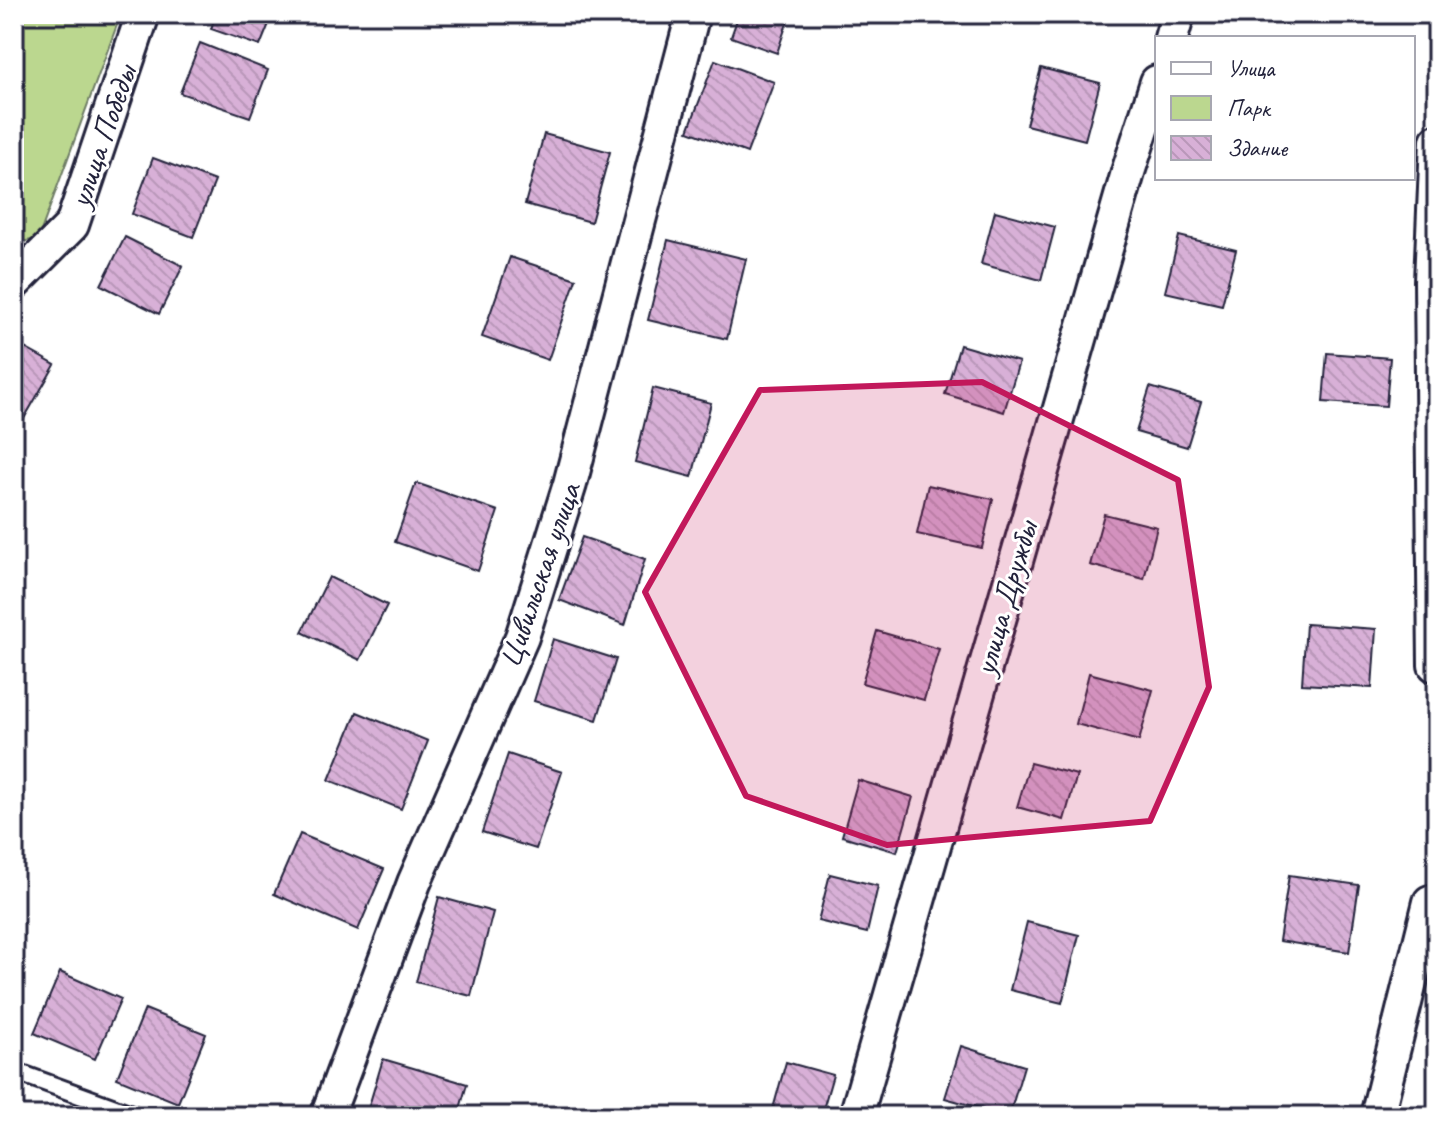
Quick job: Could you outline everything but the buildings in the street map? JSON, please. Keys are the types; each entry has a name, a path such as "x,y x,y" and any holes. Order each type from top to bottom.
{"street":[{"name":"улица Победы","path":"14,283 72,225 143,14"},
{"name":"Цивильская улица","path":"327,1116 414,883 522,637 570,484 693,14"},
{"path":"1172,36 1178,14"},
{"name":"улица Дружбы","path":"856,1116 1155,88"},
{"path":"1436,665 1431,281 1437,141"},
{"path":"1377,1116 1434,903"}],"lane":[{"path":"14,1071 137,1116"}],"highlighted area":[{"path":"982,382 1178,480 1209,687 1150,821 887,845 746,796 645,592 760,390"}],"green space":[{"path":"14,14 121,14 38,239 14,243"}]}
